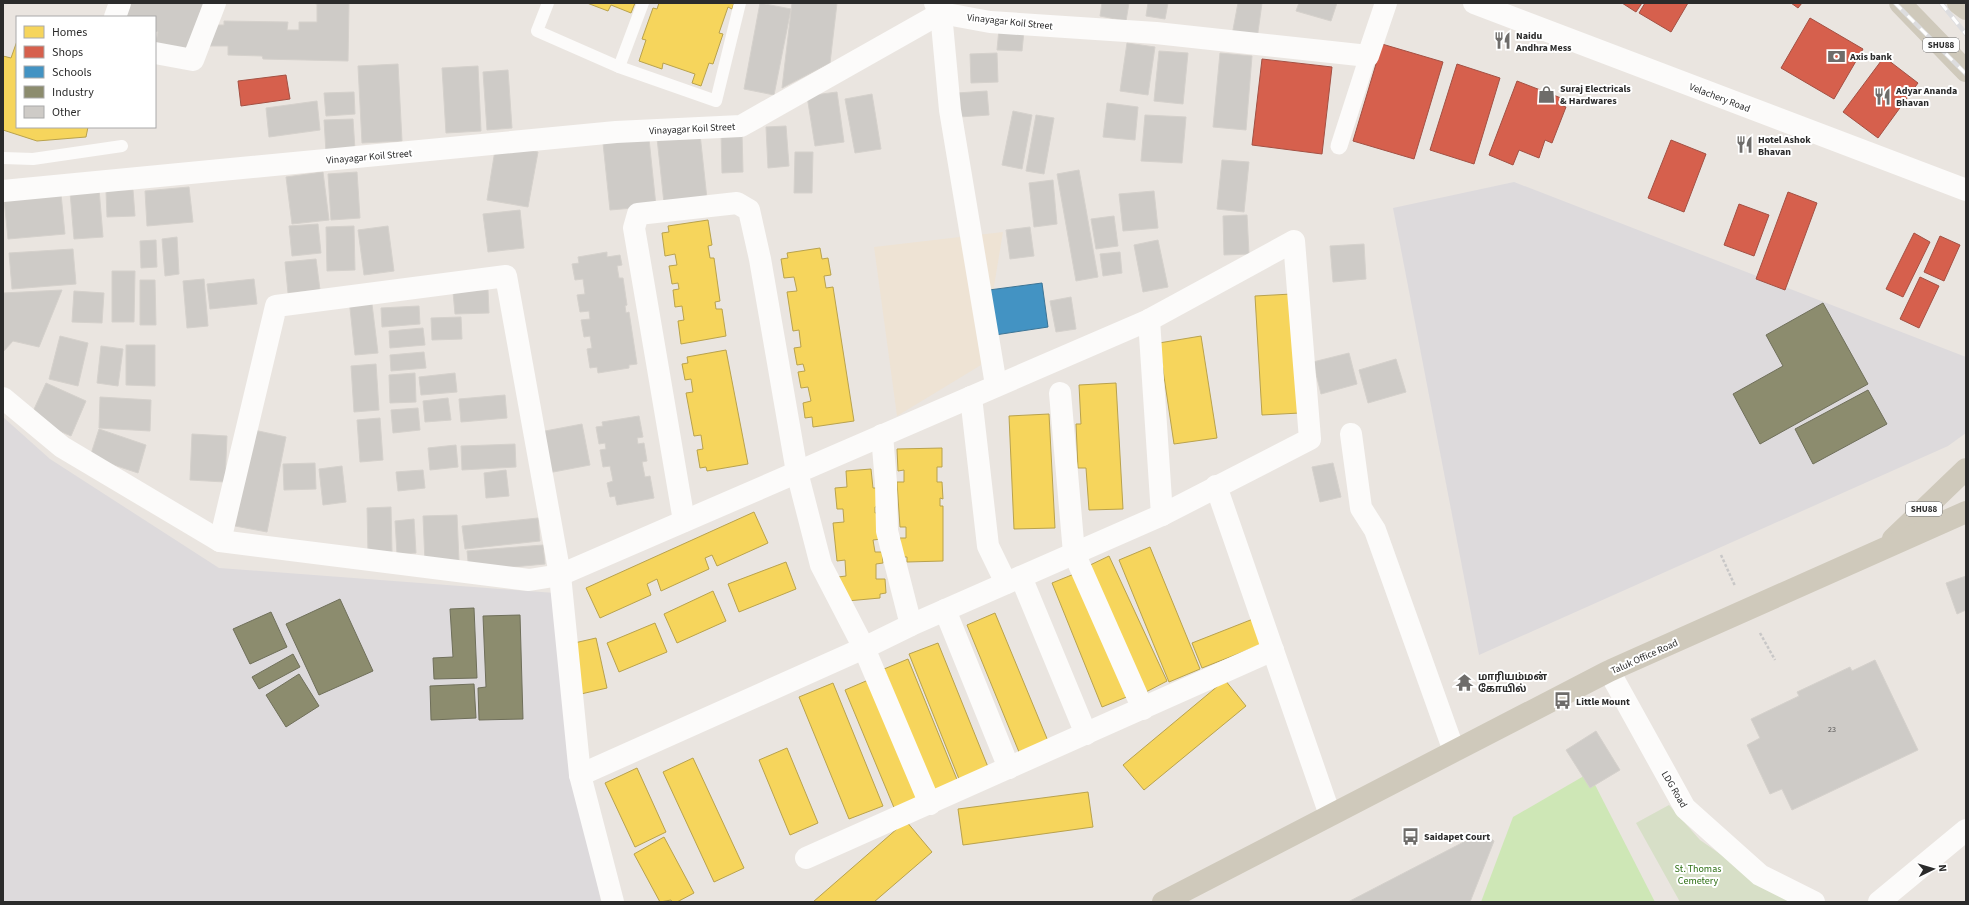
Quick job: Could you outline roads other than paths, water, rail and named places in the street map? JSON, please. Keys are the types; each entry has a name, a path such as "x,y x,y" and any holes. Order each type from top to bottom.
{"main road":[{"name":"SHU88","path":"1900,3 1917,19 1966,72"},
{"path":"1958,3 1966,9"},
{"name":"SHU88","path":"1882,549 1966,469"},
{"name":"Taluk Office Road","path":"1163,902 1609,671 1966,512"}],"street":[{"path":"115,16 120,3"},
{"path":"156,53 193,60 215,3"},
{"path":"1339,146 1386,3"},
{"name":"Velachery Road","path":"1474,3 1966,190"},
{"path":"942,6 950,110 996,386"},
{"name":"Vinayagar Koil Street","path":"3,191 616,132 740,126 942,6 990,22 1156,33 1368,56"},
{"path":"684,521 634,228 638,214 737,203 749,210 760,259 797,472 821,565 864,648 930,804"},
{"path":"3,398 62,446 220,541 529,580 560,575 1149,320 1294,241 1310,439 1162,515 911,625 864,648 580,775"},
{"path":"220,541 276,306 506,276 560,575 580,775 613,902"},
{"path":"1149,320 1162,515"},
{"path":"1060,393 1074,553 1142,709"},
{"path":"971,397 988,546 1013,580 1086,734"},
{"path":"1351,434 1361,508 1375,530 1454,751"},
{"path":"882,435 886,483 887,531 911,625"},
{"path":"1216,486 1330,815"},
{"path":"945,610 1009,768"},
{"path":"806,858 1273,650"},
{"name":"LDG Road","path":"1609,671 1685,808 1760,875 1814,902"},
{"path":"1879,902 1966,830"}],"lane":[{"path":"548,3 537,31 618,67 716,101 740,3"},
{"path":"618,67 643,3"},
{"path":"3,158 33,159 122,146"}],"railway":[{"path":"1895,3 1966,74"},
{"path":"1941,3 1966,34"}],"place":[{"name":"Naidu Andhra Mess","path":"1503,41"},
{"name":"Axis bank","path":"1837,56"},
{"name":"Suraj Electricals & Hardwares","path":"1547,94"},
{"name":"Adyar Ananda Bhavan","path":"1883,96"},
{"name":"Hotel Ashok Bhavan","path":"1745,145"},
{"name":"மாரியம்மன் கோயில்","path":"1465,682"},
{"name":"Little Mount","path":"1563,701"},
{"name":"Saidapet Court","path":"1411,836"}],"park label":[{"name":"St. Thomas Cemetery","path":"1698,874"}]}
